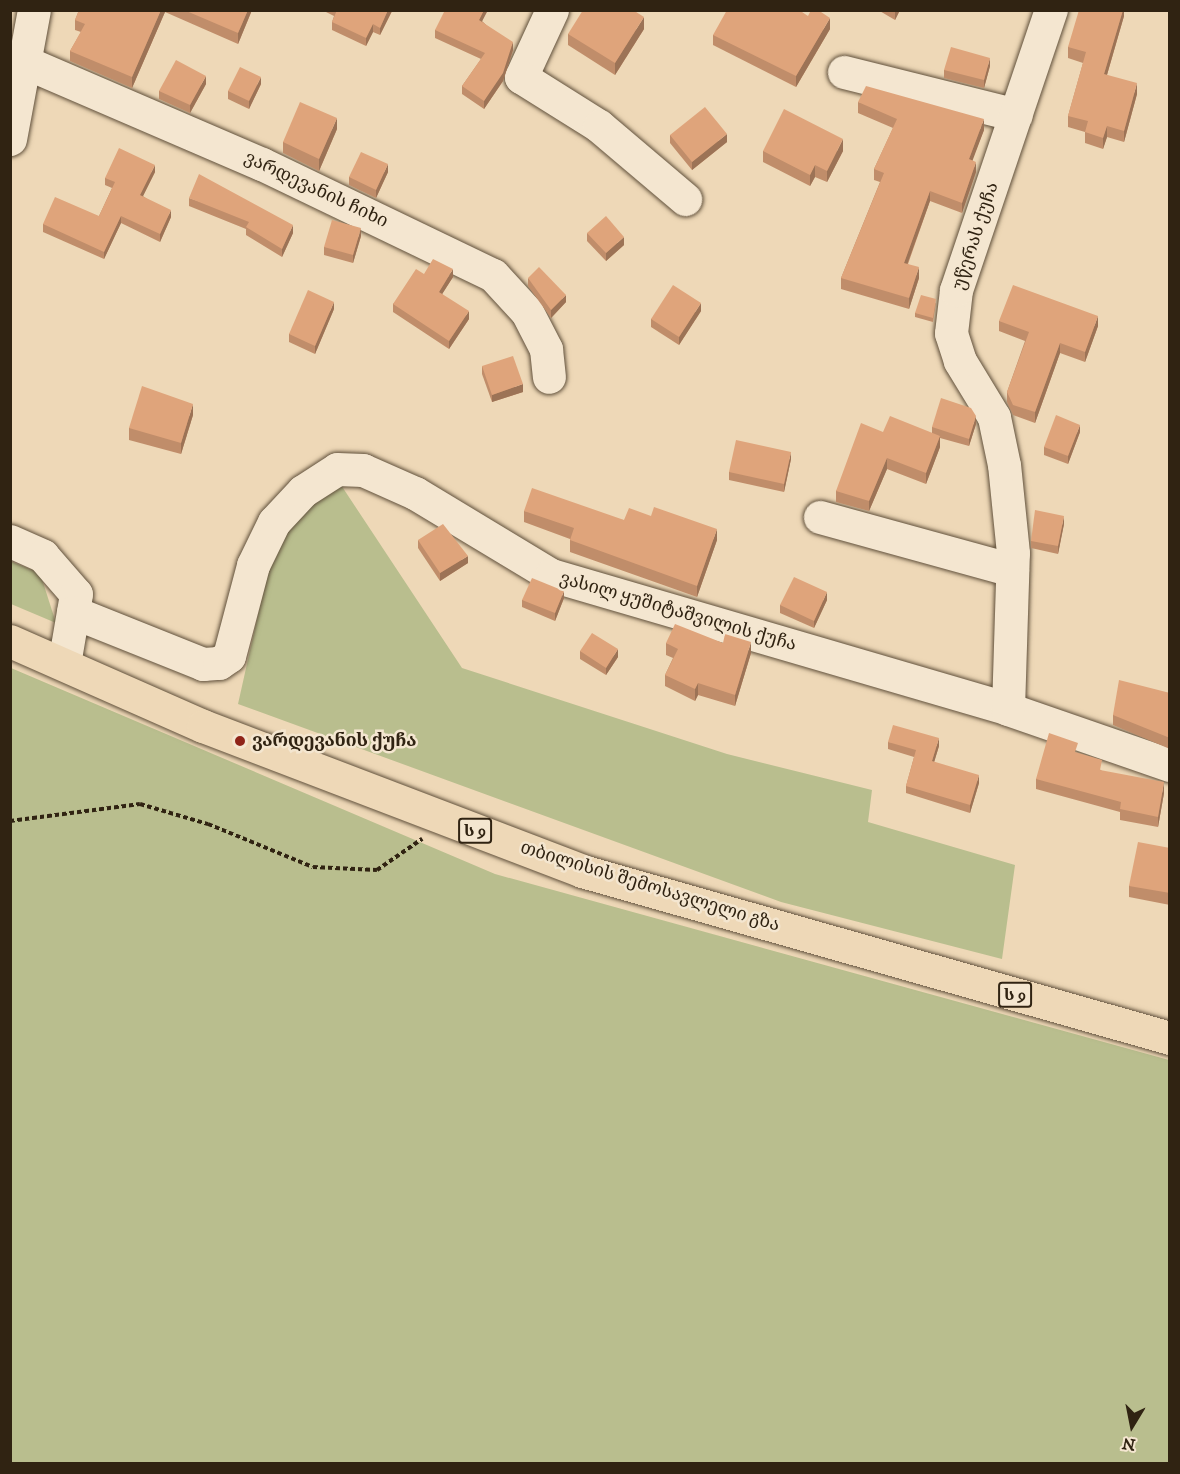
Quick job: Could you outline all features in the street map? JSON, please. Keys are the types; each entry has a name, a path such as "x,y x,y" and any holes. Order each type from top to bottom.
{"highway":[{"name":"თბილისის შემოსავლელი გზა","path":"10,642 442,819 582,871 1170,1038"}],"street":[{"path":"10,139 27,63 34,10"},
{"path":"552,10 521,77 599,126 685,199"},
{"name":"უწერას ქუჩა","path":"1008,709 1012,570 1004,465 994,417 960,361 951,333 956,290 1051,10"},
{"name":"ვარდევანის ჩიხი","path":"27,63 262,164 493,275 527,312 546,349 549,377"},
{"path":"844,72 1016,115"},
{"name":"ვასილ ყუშიტაშვილის ქუჩა","path":"73,612 203,664 219,663 229,656 253,565 274,522 303,491 337,469 363,470 415,494 551,574 1008,709 1170,765"},
{"path":"820,517 1012,570"},
{"path":"10,541 43,556 76,594 64,664"}],"path":[{"path":"10,821 140,804 208,824 313,867 377,870 405,855 442,819"}],"green space":[{"path":"341,485 462,668 727,754 872,790 868,822 1015,865 1002,959 781,902 238,704 268,570 284,526 310,501"},
{"path":"10,561 40,573 56,623 11,604"},
{"path":"11,668 495,874 1169,1060 1169,1463 11,1463"}],"building":[{"path":"79,10 161,10 132,77 70,51 85,24 75,20"},
{"path":"184,10 248,10 238,33"},
{"path":"337,10 388,10 380,28 373,24 366,38 332,22"},
{"path":"445,10 484,10 479,20 513,42 503,73 484,101 462,86 485,53 435,30"},
{"path":"583,10 633,10 644,17 615,63 568,34"},
{"path":"727,10 799,10 808,16 811,10 818,10 830,18 796,76 713,35"},
{"path":"1079,10 1123,10 1104,74 1137,83 1124,131 1107,126 1103,138 1085,132 1088,121 1068,116 1086,52 1068,47"},
{"path":"951,47 990,58 984,80 944,70"},
{"path":"176,60 206,76 190,105 159,91"},
{"path":"240,67 261,77 249,101 228,91"},
{"path":"866,86 984,119 969,159 976,162 962,203 930,191 904,263 919,267 909,298 841,278 884,173 874,169 897,119 858,102"},
{"path":"300,102 337,118 319,159 283,142"},
{"path":"705,107 727,134 692,162 670,135"},
{"path":"784,109 843,139 827,171 815,165 810,175 763,151"},
{"path":"119,148 155,165 140,195 171,210 160,234 121,216 104,252 43,224 55,197 99,216 115,182 105,178"},
{"path":"361,152 388,164 376,190 349,177"},
{"path":"199,174 293,225 282,249 246,227 249,222 189,198"},
{"path":"606,216 624,237 606,253 587,233"},
{"path":"332,220 361,228 353,255 324,247"},
{"path":"433,259 453,269 439,292 469,311 449,341 393,304 416,269 424,274"},
{"path":"539,267 566,295 551,310 528,278"},
{"path":"673,285 701,303 679,337 651,319"},
{"path":"1013,285 1098,316 1085,352 1060,343 1035,412 1013,405 1007,392 1029,332 999,321"},
{"path":"308,290 334,302 315,346 289,334"},
{"path":"921,295 936,299 933,318 915,313"},
{"path":"513,356 523,384 492,395 482,366"},
{"path":"142,386 193,404 181,443 129,428"},
{"path":"941,398 971,408 976,416 969,439 932,427"},
{"path":"1056,415 1080,425 1068,456 1044,447"},
{"path":"890,416 940,436 926,473 887,458 869,501 836,491 861,423 883,432"},
{"path":"736,440 791,452 784,484 729,472"},
{"path":"532,488 624,520 629,508 651,516 654,507 717,529 697,586 570,540 574,528 524,511"},
{"path":"1035,510 1064,516 1058,546 1031,541"},
{"path":"443,524 468,556 440,573 418,540"},
{"path":"794,577 827,592 814,621 780,605"},
{"path":"532,578 564,591 555,613 522,600"},
{"path":"675,624 723,643 725,634 751,642 735,695 698,683 695,689 665,675 678,649 666,643"},
{"path":"592,633 618,649 606,668 580,651"},
{"path":"1119,680 1170,693 1170,738 1113,715"},
{"path":"893,725 939,738 932,761 979,775 970,805 906,786 916,750 888,742"},
{"path":"1049,733 1078,743 1075,752 1102,760 1100,770 1164,782 1158,817 1120,809 1121,802 1036,779"},
{"path":"1138,842 1170,848 1170,893 1129,886"}],"place":[{"name":"ვარდევანის ქუჩა","path":"240,741"}]}
